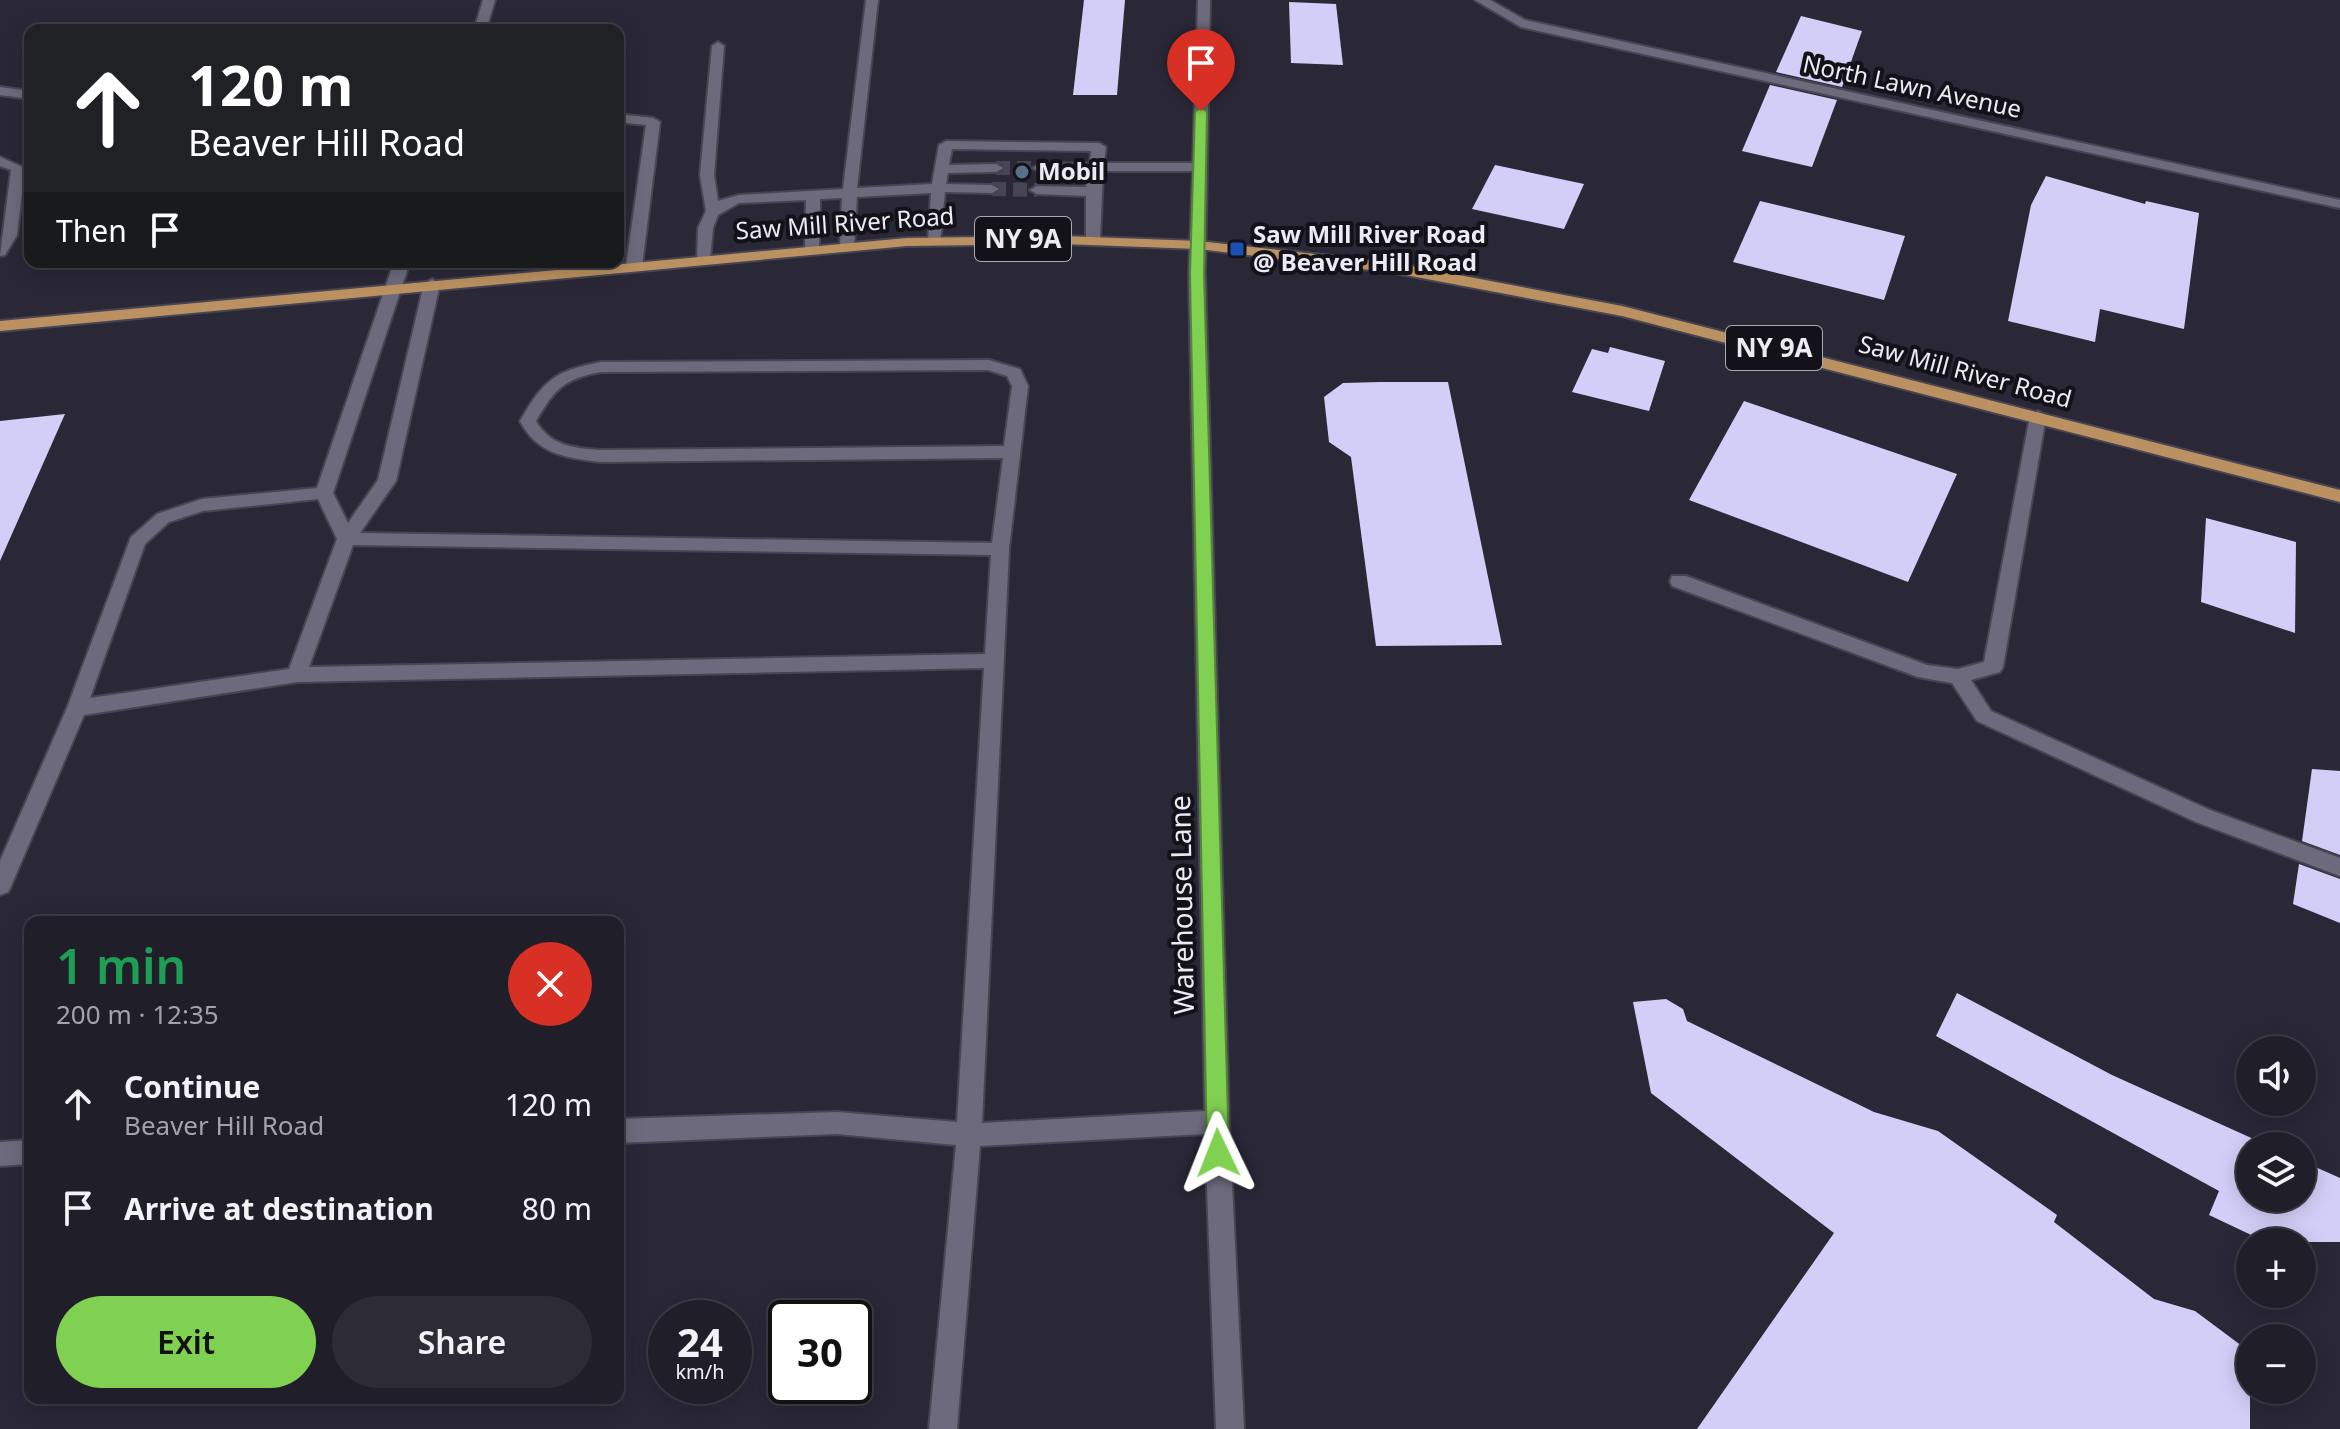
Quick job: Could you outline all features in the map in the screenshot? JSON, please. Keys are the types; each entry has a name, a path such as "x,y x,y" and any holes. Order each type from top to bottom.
{"main road":[{"name":"Saw Mill River Road","path":"624,267 847,246 935,241 1093,240 1199,245 1395,268 1545,295 1726,336 2340,496"},
{"name":"Saw Mill River Road","path":"0,326 612,268"}],"street":[{"path":"482,24 489,0"},
{"path":"847,246 850,191 872,0"},
{"name":"Warehouse Lane","path":"1204,0 1199,167 1199,380 1217,1122 1230,1429"},
{"name":"North Lawn Avenue","path":"1481,0 1521,23 2340,204"},
{"path":"712,209 707,175 718,46"},
{"path":"0,91 24,94"},
{"path":"624,119 653,122 634,266"},
{"path":"935,241 938,188 946,145 1099,147 1093,192 1093,240"},
{"path":"0,161 18,168 10,235 0,252"},
{"path":"1040,168 1199,167"},
{"path":"941,169 996,168"},
{"path":"702,259 707,219 712,209 723,202 850,191 992,189"},
{"path":"1037,190 1093,192"},
{"path":"812,249 813,194"},
{"path":"346,539 324,493 400,268"},
{"path":"297,675 346,539 387,481 432,284"},
{"path":"943,1429 969,1135 1000,549 1012,452 1020,386 1014,373 989,365 601,367 566,373 548,387 528,421 534,436 561,452 600,456 1012,452"},
{"path":"1679,581 1925,672 1958,676 1993,667 2038,416"},
{"path":"0,886 77,708 137,541 163,518 202,505 324,493"},
{"path":"346,539 1000,549"},
{"path":"77,708 297,675 994,661"},
{"path":"1958,676 1984,716 2203,816 2340,867"},
{"path":"624,1131 837,1123 969,1135 1217,1122"},
{"path":"0,1154 24,1152"}],"building":[{"path":"1084,0 1125,0 1117,95 1073,95"},
{"path":"1289,2 1336,4 1343,65 1291,63"},
{"path":"1801,16 1862,31 1842,87 1776,72"},
{"path":"1770,85 1837,100 1812,167 1742,151"},
{"path":"1495,165 1584,184 1564,229 1472,209"},
{"path":"2046,176 2145,204 2146,201 2199,213 2184,329 2100,309 2095,342 2008,321 2031,205"},
{"path":"1760,201 1905,236 1884,300 1733,262"},
{"path":"1610,347 1665,361 1649,411 1572,392 1592,349 1608,353"},
{"path":"1448,382 1502,645 1376,646 1351,457 1329,442 1324,397 1343,383"},
{"path":"1744,401 1957,474 1908,582 1689,500"},
{"path":"65,414 0,561 0,421"},
{"path":"2206,518 2296,542 2295,633 2201,602"},
{"path":"2312,769 2340,771 2340,855 2302,841"},
{"path":"2299,864 2340,879 2340,923 2293,904"},
{"path":"1957,993 2112,1075 2238,1132 2236,1212 2316,1212 2316,1167 2340,1178 2340,1242 2316,1242 2316,1228 2236,1228 2209,1215 2219,1191 1936,1036"},
{"path":"1666,999 1683,1009 1687,1021 1874,1112 1938,1131 2057,1215 2054,1222 2154,1299 2195,1311 2236,1342 2236,1404 2250,1404 2250,1429 1697,1429 1834,1233 1651,1093 1633,1002"}],"tunnel":[{"path":"996,168 1040,168"},
{"path":"992,189 1037,190"}],"place":[{"name":"Mobil","path":"1022,172"},
{"name":"Saw Mill River Road @ Beaver Hill Road","path":"1237,249"}],"route":[{"path":"1201,111 1197,274 1218,1153"}]}
